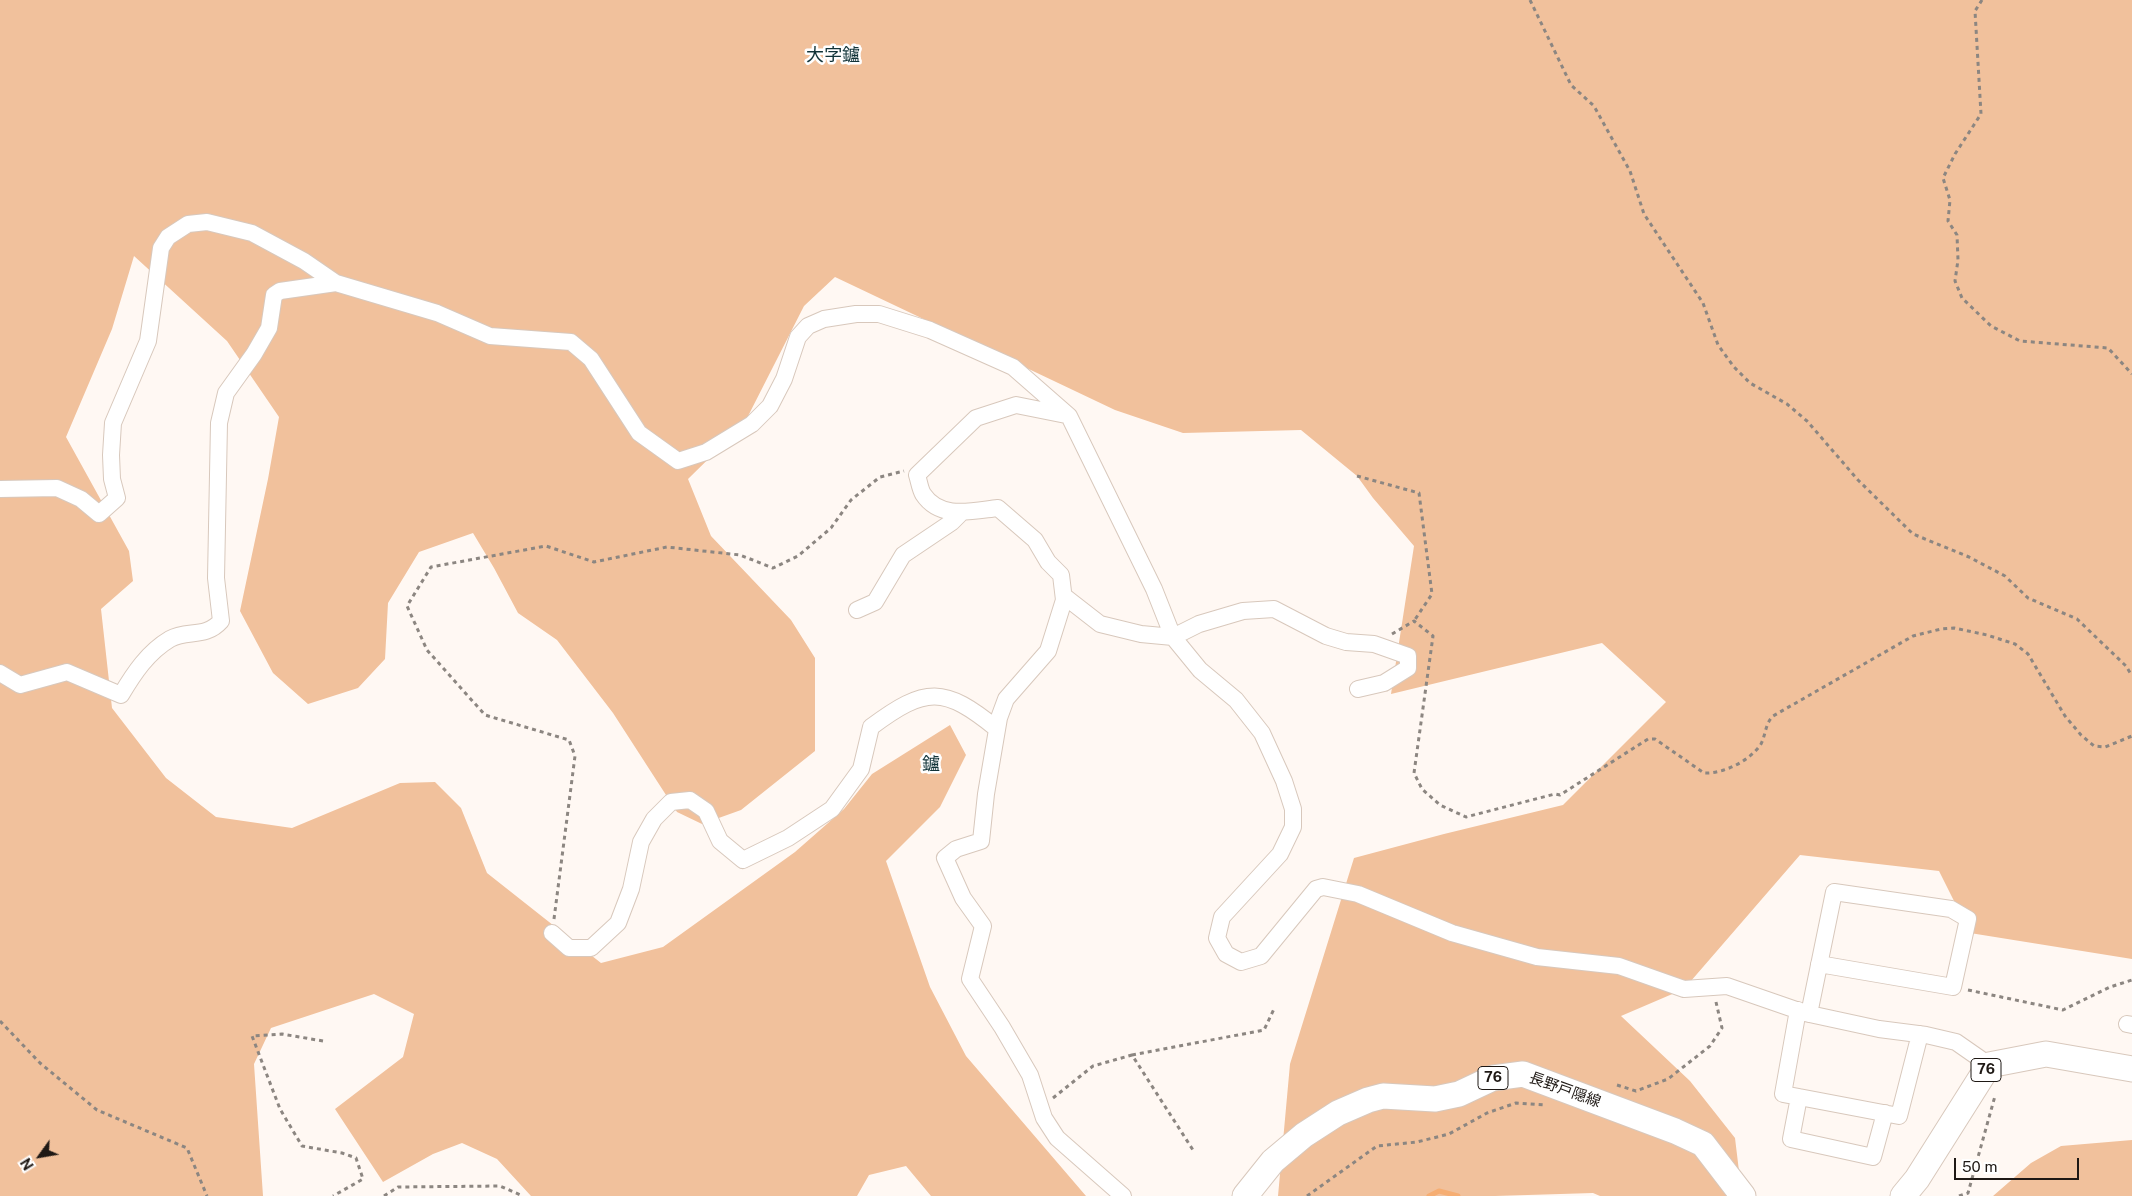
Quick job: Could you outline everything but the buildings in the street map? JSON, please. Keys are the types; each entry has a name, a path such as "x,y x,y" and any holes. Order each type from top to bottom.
{"main road":[{"name":"76","path":"1903,1196 1917,1179 1989,1065 2046,1054 2132,1070"},
{"name":"長野戸隠線","path":"1244,1196 1272,1161 1304,1135 1338,1113 1368,1100 1383,1096 1435,1099 1459,1094 1493,1078 1523,1074 1675,1131 1702,1144 1742,1196"}],"street":[{"path":"0,489 57,488 80,499 99,514 117,498 112,479 113,423 148,341 161,248 168,237 188,224 207,222 252,233 304,261 336,283 437,313 490,336 571,342 591,359 639,433 678,461 706,452 752,424 770,406 784,378 798,337 808,326 824,319 856,314 879,314 930,330 1013,367 1068,416 1154,589 1173,637 1200,670 1236,700 1262,733 1284,781 1293,810 1293,827 1280,854 1222,917 1217,938 1226,954 1241,962 1261,956 1316,889 1323,886 1358,894 1452,932 1537,957 1619,966 1684,989 1727,986 1803,1012 1879,1029 1920,1034 1956,1042 1989,1065"},
{"path":"0,673 20,685 67,672 121,695 138,667 171,638 214,629 221,621 216,578 217,466 219,423 226,393 254,354 269,328 274,295 280,290 336,283"},
{"path":"1068,416 1016,405 976,418 917,475 923,493 937,508 954,513 998,508 1035,540 1048,562 1061,575 1064,600 1048,651 1006,699 997,730 981,841 956,849 945,858 963,898 983,926 970,979 1002,1026 1030,1075 1044,1118 1057,1138 1123,1196"},
{"path":"857,610 875,602 903,555 952,522 962,512"},
{"path":"1064,596 1100,624 1141,634 1173,637 1199,624 1243,611 1274,609 1326,636 1346,642 1374,644 1408,656 1408,668 1384,683 1358,689"},
{"path":"552,933 569,948 591,948 618,922 631,889 641,842 654,819 671,802 690,800 706,810 720,841 743,860 788,838 832,809 861,769 871,727 887,715 914,701 933,696 946,697 968,707 997,730"},
{"path":"1819,964 1953,987 1968,919 1951,909 1834,892 1819,964 1803,1012 1783,1094 1899,1116 1920,1034"},
{"path":"1799,1097 1791,1139 1874,1157 1885,1113"}],"path":[{"path":"1530,0 1571,85 1594,106 1630,171 1644,214 1703,303 1718,345 1734,367 1750,383 1787,404 1807,421 1858,480 1914,534 1969,557 1998,572 2005,576 2028,598 2077,619 2126,666 2132,676"},
{"path":"1982,0 1975,11 1981,114 1955,154 1943,178 1950,200 1948,221 1957,235 1958,260 1955,281 1962,298 1991,326 2020,341 2108,348 2132,374"},
{"path":"552,933 575,756 569,740 485,715 427,650 407,606 431,567 546,546 594,562 667,547 740,555 774,568 798,556 831,528 851,500 880,477 926,465"},
{"path":"1357,476 1419,493 1432,594 1414,621 1374,644"},
{"path":"1414,621 1433,636 1414,773 1422,789 1440,805 1466,817 1555,794 1560,795 1648,739 1655,739 1704,774 1713,774 1746,760 1760,744 1768,722 1773,716 1913,636 1941,629 1954,628 1978,633 2015,644 2022,649 2028,654 2065,716 2081,735 2094,746 2105,747 2132,736"},
{"path":"1953,987 2063,1010 2110,987 2132,980"},
{"path":"1041,1108 1093,1066 1132,1055 1264,1030 1274,1009"},
{"path":"0,1021 40,1063 97,1110 187,1148 207,1196"},
{"path":"323,1041 282,1034 252,1036 280,1109 302,1146 342,1153 356,1158 363,1179 333,1196"},
{"path":"1132,1055 1193,1150"},
{"path":"1959,1196 1968,1193 1995,1094"},
{"path":"384,1196 398,1187 500,1186 523,1196"}],"shaded area":[{"path":"0,0 2132,0 2132,959 1970,933 1939,871 1800,855 1684,989 1621,1016 1690,1081 1735,1138 1742,1196 1600,1196 1593,1193 1495,1196 1278,1196 1290,1064 1354,858 1563,805 1666,702 1602,643 1391,694 1414,546 1357,476 1301,430 1183,433 1115,410 835,277 804,306 744,424 688,479 711,536 791,620 815,658 815,751 741,810 702,824 677,812 613,713 557,640 518,613 473,533 419,552 388,603 385,659 358,688 308,704 273,673 240,611 279,417 227,341 134,256 112,329 66,437 129,551 133,581 101,609 112,708 166,778 216,817 292,828 400,783 435,782 461,808 487,873 601,963 663,947 795,852 844,809 872,774 950,725 966,755 940,807 886,861 930,987 966,1056 1086,1196 931,1196 906,1166 869,1175 857,1196 531,1196 497,1159 462,1143 433,1154 383,1182 335,1109 403,1057 414,1014 374,994 271,1028 254,1064 263,1196 0,1196"},
{"path":"2132,1140 2132,1196 1993,1196 2031,1163 2061,1146"}],"waterway":[{"path":"1429,1196 1439,1191 1458,1196"}],"district":[{"name":"大字鑪","path":"833,55"},
{"name":"鑪","path":"931,764"}]}
